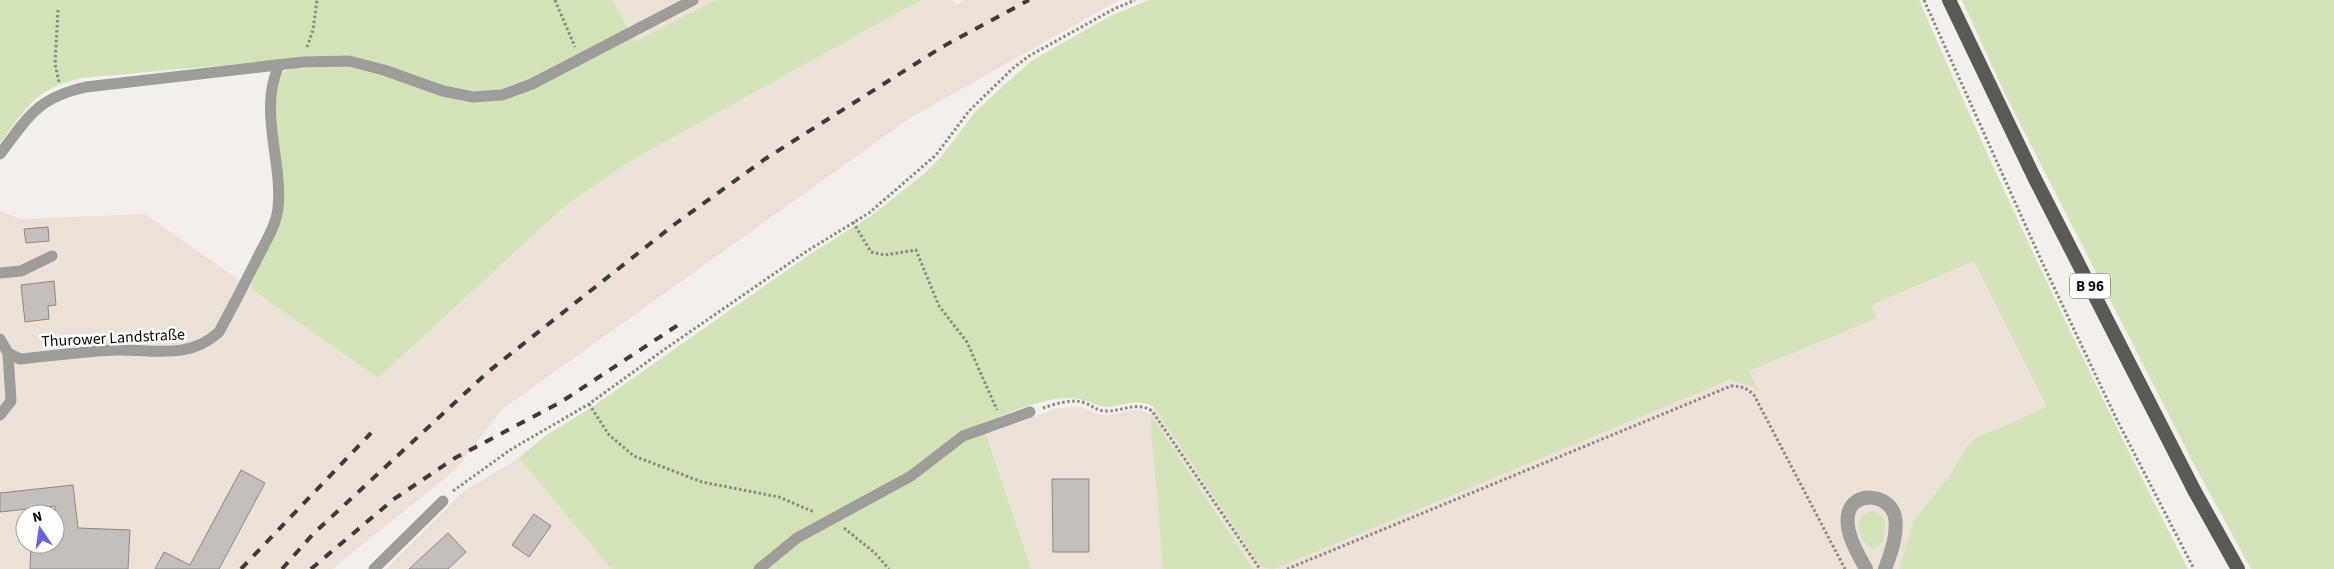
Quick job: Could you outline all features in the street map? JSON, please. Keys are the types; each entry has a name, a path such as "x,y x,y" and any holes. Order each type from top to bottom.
{"main road":[{"name":"B 96","path":"1949,0 2034,177 2194,490 2238,569"}],"street":[{"path":"1866,569 1848,526 1848,513 1853,504 1862,499 1873,497 1883,499 1890,506 1895,516 1896,528 1891,554 1885,569"}],"lane":[{"path":"0,154 28,117 45,102 62,92 86,86 303,62 349,61 384,70 443,91 473,97 502,95 532,84 692,0"},
{"name":"Thurower Landstraße","path":"8,353 20,359 117,350 169,353 192,349 210,342 220,332 272,230 278,210 279,183 270,114 271,91 279,65"},
{"path":"0,273 21,271 52,256"},
{"path":"0,339 8,353 11,401 0,415"},
{"path":"759,569 797,538 911,476 963,436 1030,412"},
{"path":"374,569 442,501"}],"path":[{"path":"303,62 313,30 317,0"},
{"path":"556,0 581,59"},
{"path":"442,501 460,484 510,450 589,404 664,349 807,251 868,212 922,169 936,155 969,111 1018,65 1071,33 1136,0"},
{"path":"1924,0 2042,262 2116,418 2194,569"},
{"path":"58,10 55,64 62,92"},
{"path":"853,222 871,252 885,255 916,250 939,306 967,342 1002,422"},
{"path":"1287,569 1731,386 1748,389 1754,395 1845,569"},
{"path":"1030,412 1058,403 1070,402 1083,402 1100,410 1107,411 1138,405 1145,406 1152,411 1260,569"},
{"path":"589,404 609,436 634,456 702,482 779,497 831,519 875,553 889,569"}],"shaded area":[{"path":"613,0 715,0 635,42"},
{"path":"921,0 953,0 956,5 965,0 1119,0 910,118 501,410 455,470 332,569 0,569 0,211 21,219 145,214 378,378 564,207 627,163"},
{"path":"1886,85 2132,569 1254,569 1151,416 1163,569 1030,569 986,434 1058,408 1081,407 1098,414 1107,415 1137,409 1150,414 1154,407 1125,365"},
{"path":"519,458 611,569 386,569 464,491"}],"green space":[{"path":"0,0 613,0 635,42 715,0 921,0 627,163 564,207 378,378 250,288 275,232 274,117 279,78 283,72 291,69 323,67 314,57 82,78 66,82 53,87 34,101 0,143"},
{"path":"1149,0 1919,0 2049,287 2188,569 1899,569 1914,521 1952,472 1968,445 1976,438 2047,407 1974,261 1871,305 1877,318 1749,371 1760,393 1750,385 1729,380 1274,569 1265,568 1259,564 1154,407 1143,403 1132,403 1105,407 1082,400 1061,398 1015,410 982,423 1031,569 611,569 519,458 545,436 595,405 810,254 871,216 925,173 940,158 976,111 1031,61 1110,16"},
{"path":"1962,0 2334,0 2334,569 2251,569 2196,468 2006,96"},
{"path":"1150,414 1253,568 1254,569 1163,569"},
{"path":"1873,511 1883,516 1885,525 1885,534 1879,546 1875,549 1868,546 1863,540 1858,524 1862,515"}],"building":[{"path":"48,227 49,241 26,243 24,229"},
{"path":"54,281 56,305 48,306 49,319 25,322 21,285"},
{"path":"241,470 265,483 219,569 155,569 164,552 190,565"},
{"path":"1052,479 1089,479 1089,552 1053,552"},
{"path":"73,485 78,528 130,530 128,569 30,569 31,554 65,554 65,504 15,504 15,510 0,512 0,493"},
{"path":"534,514 551,526 529,557 512,545"},
{"path":"448,533 466,552 448,569 409,569"}],"railway":[{"path":"282,569 313,534 489,371 675,224 765,159 942,47 1029,0"},
{"path":"311,569 394,499 455,458 561,402 678,325"},
{"path":"241,569 371,433"}]}
